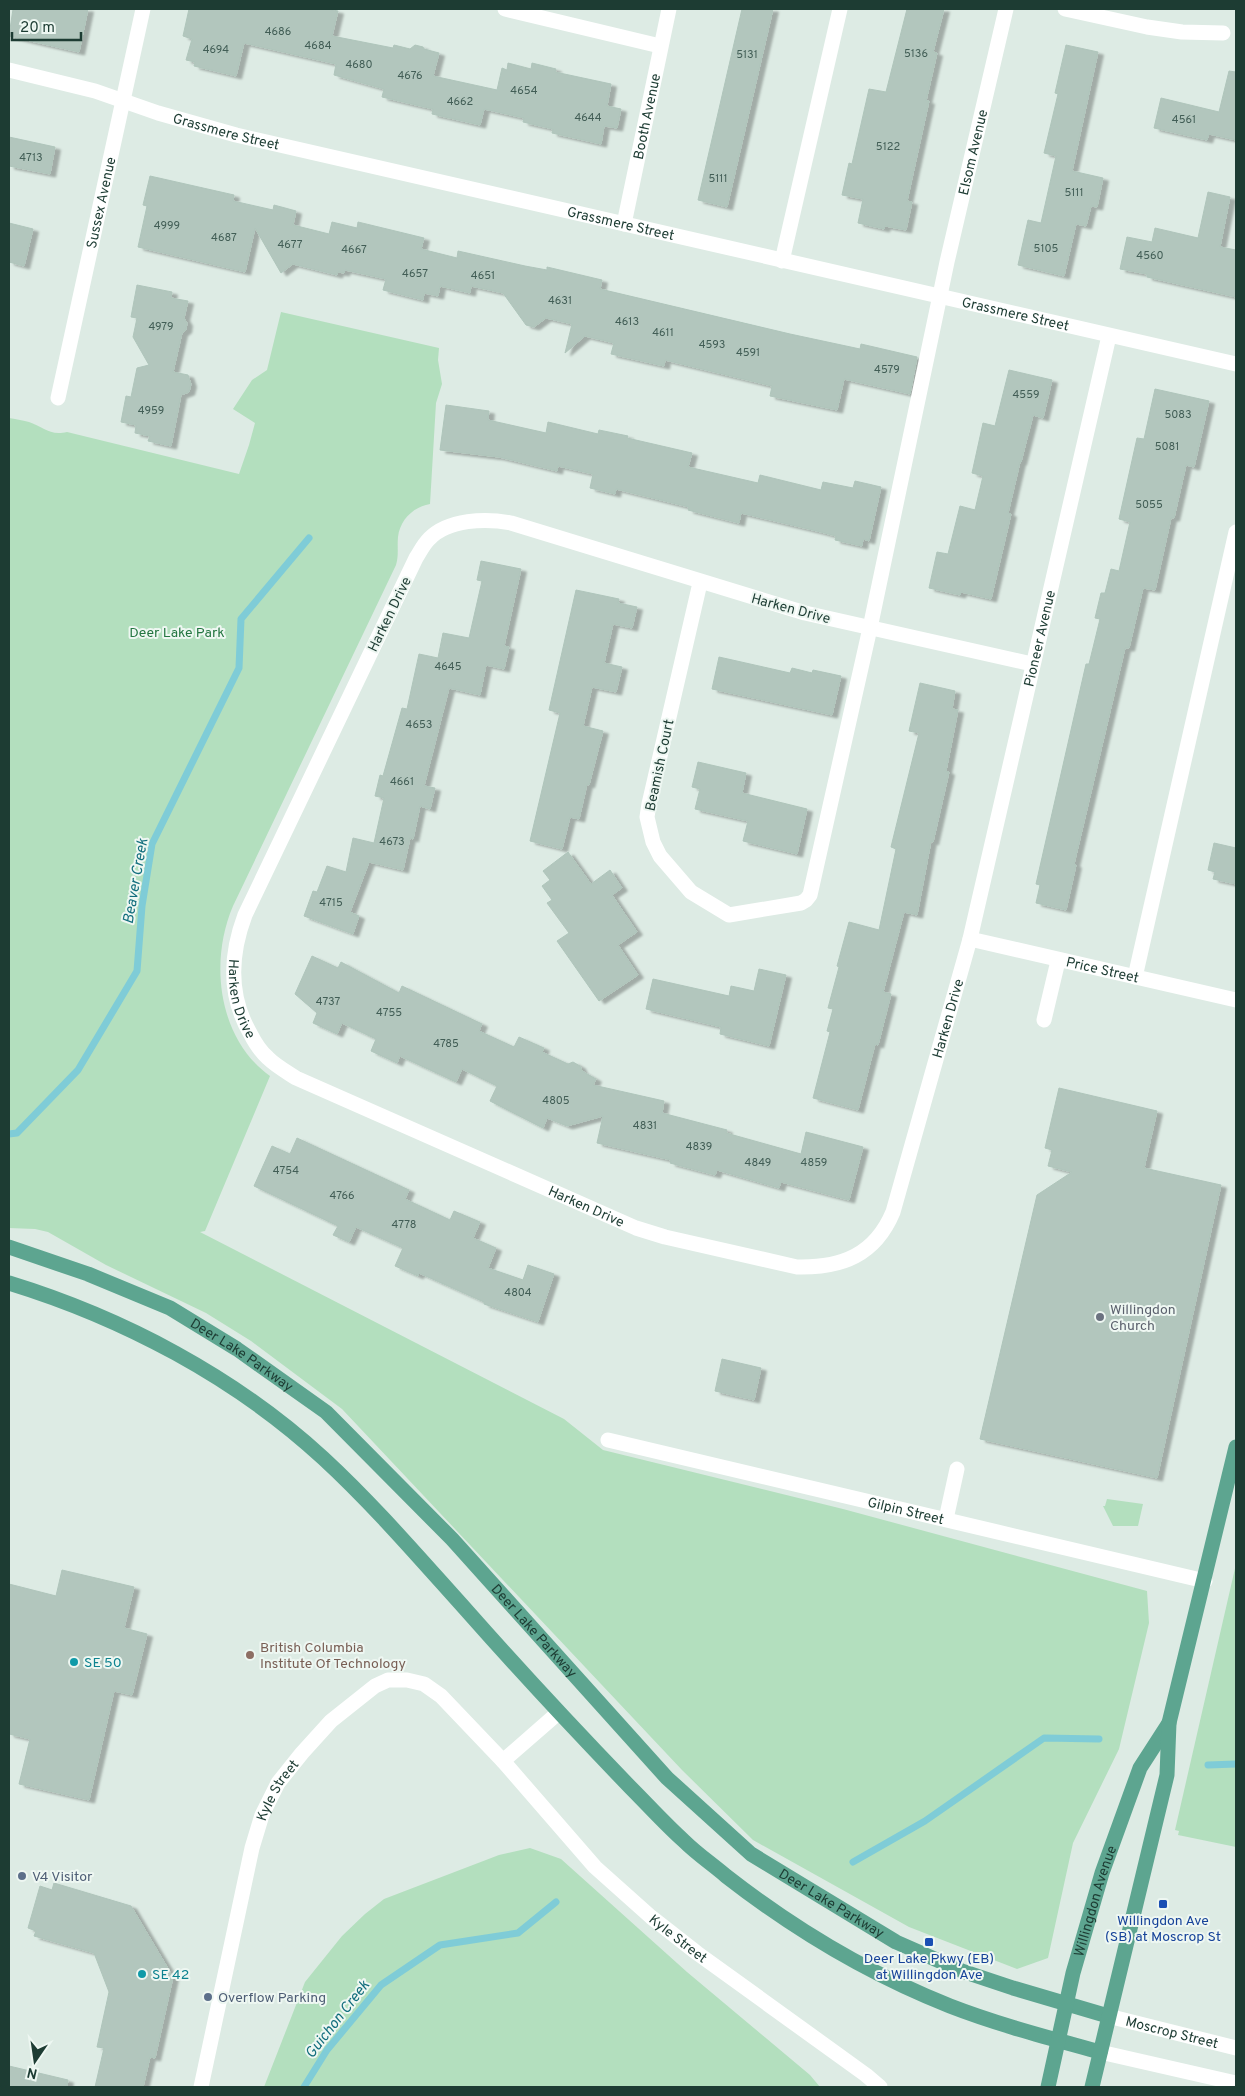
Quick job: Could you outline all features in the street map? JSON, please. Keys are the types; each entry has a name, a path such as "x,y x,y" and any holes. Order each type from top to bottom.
{"main road":[{"name":"Deer Lake Parkway","path":"9,1247 88,1274 170,1308 237,1349 326,1412 452,1539 667,1778 751,1854 896,1942 962,1971 1108,2016"},
{"path":"9,1283 42,1293 104,1318 164,1348 220,1380 274,1418 321,1456 378,1512 558,1713 684,1842 753,1897 818,1940 881,1976 950,2006 1024,2031 1100,2052"},
{"name":"Willingdon Avenue","path":"1092,2087 1167,1775 1169,1723 1236,1447"},
{"name":"Willingdon Avenue","path":"1048,2087 1066,2004 1102,1873 1140,1768 1169,1723"}],"street":[{"name":"Sussex Avenue","path":"58,398 143,9"},
{"path":"505,9 660,46"},
{"name":"Booth Avenue","path":"624,224 669,9"},
{"path":"782,261 840,9"},
{"name":"Elsom Avenue","path":"730,915 801,903 810,895 870,628 940,296 1006,9"},
{"path":"1065,9 1147,27 1182,32 1223,33"},
{"name":"Grassmere Street","path":"9,70 95,91 158,113 236,135 1236,364"},
{"name":"Pioneer Avenue","path":"970,939 1109,336"},
{"name":"Harken Drive","path":"970,939 907,1165 888,1225 870,1248 845,1261 830,1265 797,1267 665,1237 636,1228 296,1078 268,1058 258,1048 241,1017 234,989 233,959 239,930 416,558 430,538 450,526 495,520 511,523 805,613 1032,664"},
{"path":"1135,977 1236,532"},
{"name":"Beamish Court","path":"700,582 649,804 648,823 653,842 660,856 691,892 730,915"},
{"name":"Price Street","path":"970,939 1058,961 1236,1000"},
{"path":"1044,1020 1058,961"},
{"name":"Gilpin Street","path":"608,1440 1205,1581"},
{"path":"946,1519 957,1469"},
{"name":"Kyle Street","path":"200,2087 252,1848 262,1815 278,1783 313,1740 331,1721 375,1686 388,1680 407,1680 424,1684 441,1696 504,1761 594,1867 651,1917 697,1953 880,2087"},
{"path":"504,1761 558,1713"},
{"name":"Moscrop Street","path":"1108,2016 1236,2048"},
{"path":"1100,2052 1236,2084"}],"green space":[{"name":"Deer Lake Park","path":"281,312 439,348 438,360 442,384 436,403 430,504 413,511 401,525 396,565 233,906 226,928 221,951 220,975 229,1021 239,1042 252,1060 270,1076 205,1231 200,1232 564,1419 603,1450 843,1509 1147,1591 1149,1623 1119,1749 1073,1843 1048,1958 1017,1969 909,1927 753,1840 682,1770 342,1409 251,1341 206,1313 106,1265 48,1232 35,1229 9,1228 9,418 29,422 51,432 67,432 239,474 255,423 233,409 252,380 267,370"},
{"path":"1107,1499 1143,1504 1138,1526 1113,1526 1103,1506 1105,1506"},
{"path":"1236,1564 1236,1847 1178,1835 1179,1831 1175,1830"},
{"path":"530,1848 561,1859 687,1972 810,2075 820,2087 264,2087 305,1982 342,1936 365,1914 384,1899 499,1855"}],"building":[{"path":"13,9 88,9 79,52 9,36"},
{"path":"189,9 328,9 338,11 332,36 393,48 394,45 410,49 415,45 423,47 424,49 439,53 433,76 497,90 502,68 507,70 508,63 531,69 532,63 556,69 555,72 611,84 607,106 621,109 617,128 604,126 601,144 552,133 553,129 523,122 524,118 484,109 480,125 432,114 433,109 382,97 384,89 334,75 336,64 244,43 236,76 194,66 195,62 186,60 192,39 183,36"},
{"path":"742,9 773,9 727,207 698,200"},
{"path":"907,9 944,9 933,52 937,53 926,101 929,101 907,201 912,202 906,230 885,226 884,229 858,223 863,199 842,195 849,163 852,164 869,89 886,92"},
{"path":"1066,45 1098,52 1072,171 1103,178 1097,207 1091,206 1086,226 1076,224 1064,276 1018,265 1028,220 1041,223 1056,156 1044,153 1058,94 1055,93"},
{"path":"1229,71 1236,72 1236,140 1209,134 1207,140 1154,128 1161,98 1219,112"},
{"path":"9,137 55,147 50,174 9,166"},
{"path":"150,176 234,195 233,201 273,210 274,205 296,211 293,225 329,234 332,222 357,228 358,222 424,238 421,249 457,258 458,251 547,270 547,267 602,280 600,289 790,334 860,349 861,344 917,357 910,394 844,379 837,410 770,396 772,386 665,360 664,366 611,354 614,343 585,336 565,353 572,324 546,318 534,327 526,325 503,293 471,286 470,293 440,286 438,296 424,293 423,300 383,290 386,279 345,270 344,273 338,272 337,275 293,264 281,273 255,228 245,272 138,247 147,206 143,205"},
{"path":"1208,192 1230,197 1220,247 1236,250 1236,297 1120,269 1127,237 1152,242 1155,228 1198,238"},
{"path":"9,223 33,229 24,266 9,262"},
{"path":"137,285 172,292 171,298 188,301 184,318 187,323 186,330 182,333 173,372 188,375 191,384 189,392 181,395 171,446 148,441 150,436 135,433 136,425 121,422 126,396 131,397 137,368 149,365 133,337 137,318 131,317"},
{"path":"1009,370 1052,380 1043,418 1033,415 1008,513 1011,514 991,599 961,592 960,595 929,588 937,552 948,554 960,506 975,510 983,476 972,473 983,423 995,426"},
{"path":"1155,389 1209,401 1194,467 1186,465 1174,518 1171,518 1155,590 1143,588 1129,648 1125,648 1074,864 1076,865 1066,910 1036,903 1040,885 1036,884 1086,664 1089,664 1100,619 1095,618 1101,593 1105,593 1111,569 1119,571 1130,522 1119,519 1137,438 1144,439"},
{"path":"446,405 489,411 488,420 546,433 548,422 598,434 599,430 628,436 627,438 692,453 688,467 758,483 760,475 821,490 823,482 853,488 855,481 881,487 869,541 863,539 862,546 835,540 836,536 741,513 739,523 688,510 689,507 616,489 615,494 590,488 593,474 558,466 557,471 499,457 440,450"},
{"path":"481,561 521,569 504,646 509,647 504,669 486,665 480,695 449,688 424,786 435,788 430,809 420,806 413,839 410,838 403,870 369,862 350,912 359,916 353,934 304,916 313,891 317,892 327,866 346,872 353,838 374,843 384,798 375,796 380,775 383,776 402,708 407,709 419,654 438,658 443,633 469,638 482,581 477,580"},
{"path":"576,590 619,599 618,603 637,607 632,628 613,624 604,663 622,667 616,692 592,687 583,726 603,731 579,819 570,817 562,849 530,841 560,713 549,710"},
{"path":"719,657 790,673 792,668 812,673 813,670 841,676 832,715 712,689"},
{"path":"920,683 955,691 952,709 958,710 946,771 949,772 933,842 931,841 917,915 904,912 883,992 891,994 878,1045 875,1044 858,1110 813,1098 830,1032 827,1031 833,1009 828,1008 849,922 879,930 896,849 891,847 919,733 909,731"},
{"path":"698,762 746,773 742,793 807,809 797,854 743,841 748,821 695,809 700,789 692,787"},
{"path":"1214,843 1236,848 1236,884 1213,879 1215,872 1208,870"},
{"path":"568,852 591,884 610,870 622,888 612,895 637,932 618,945 638,975 599,1001 557,941 569,933 547,903 552,900 542,886 550,880 543,871"},
{"path":"312,956 338,968 341,962 399,993 402,986 482,1024 479,1031 514,1047 519,1037 544,1048 542,1052 568,1064 573,1062 580,1066 582,1071 596,1079 593,1085 664,1101 662,1113 727,1130 726,1133 801,1154 806,1132 863,1147 849,1200 781,1182 779,1188 717,1170 715,1175 670,1163 671,1160 597,1143 603,1116 567,1126 547,1118 543,1128 490,1101 497,1086 462,1069 456,1082 400,1056 397,1063 371,1051 376,1039 342,1023 337,1034 313,1023 317,1013 295,994"},
{"path":"759,969 786,975 769,1046 720,1034 721,1027 646,1009 653,979 729,996 731,986 754,991"},
{"name":"Willingdon Church","path":"1059,1088 1157,1111 1144,1168 1221,1185 1157,1478 980,1439 1037,1195 1072,1172 1048,1166 1052,1150 1045,1148"},
{"path":"297,1138 409,1190 405,1199 450,1220 454,1211 480,1222 473,1238 496,1248 488,1268 523,1280 528,1265 554,1274 538,1322 484,1304 484,1302 419,1273 418,1276 395,1266 403,1248 356,1227 349,1242 333,1235 338,1226 254,1186 272,1146 290,1154"},
{"path":"722,1359 761,1368 754,1400 715,1391"},
{"name":"SE 50","path":"62,1570 134,1587 124,1628 147,1634 132,1695 114,1691 89,1800 19,1784 30,1739 9,1734 9,1584 56,1596"},
{"name":"SE 42","path":"54,1883 131,1906 173,1977 155,2058 150,2057 143,2087 95,2087 104,2048 97,2047 109,1992 94,1953 34,1936 36,1931 28,1928 40,1886 52,1890"},
{"path":"9,2066 68,2080 67,2087 9,2087"}],"waterway":[{"name":"Beaver Creek","path":"9,1134 17,1133 78,1070 137,971 142,906 152,844 239,668 241,619 309,538"},
{"path":"853,1862 925,1821 1044,1738 1099,1739"},
{"path":"1208,1765 1236,1764"},
{"name":"Guichon Creek","path":"304,2087 327,2050 381,1985 440,1945 518,1933 556,1902"}],"place":[{"name":"Willingdon Church","path":"1100,1317"},
{"name":"British Columbia Institute Of Technology","path":"250,1655"},
{"name":"SE 50","path":"74,1662"},
{"name":"V4 Visitor","path":"22,1876"},
{"name":"Willingdon Ave (SB) at Moscrop St","path":"1163,1904"},
{"name":"Deer Lake Pkwy (EB) at Willingdon Ave","path":"929,1942"},
{"name":"SE 42","path":"142,1974"},
{"name":"Overflow Parking","path":"208,1997"}]}
